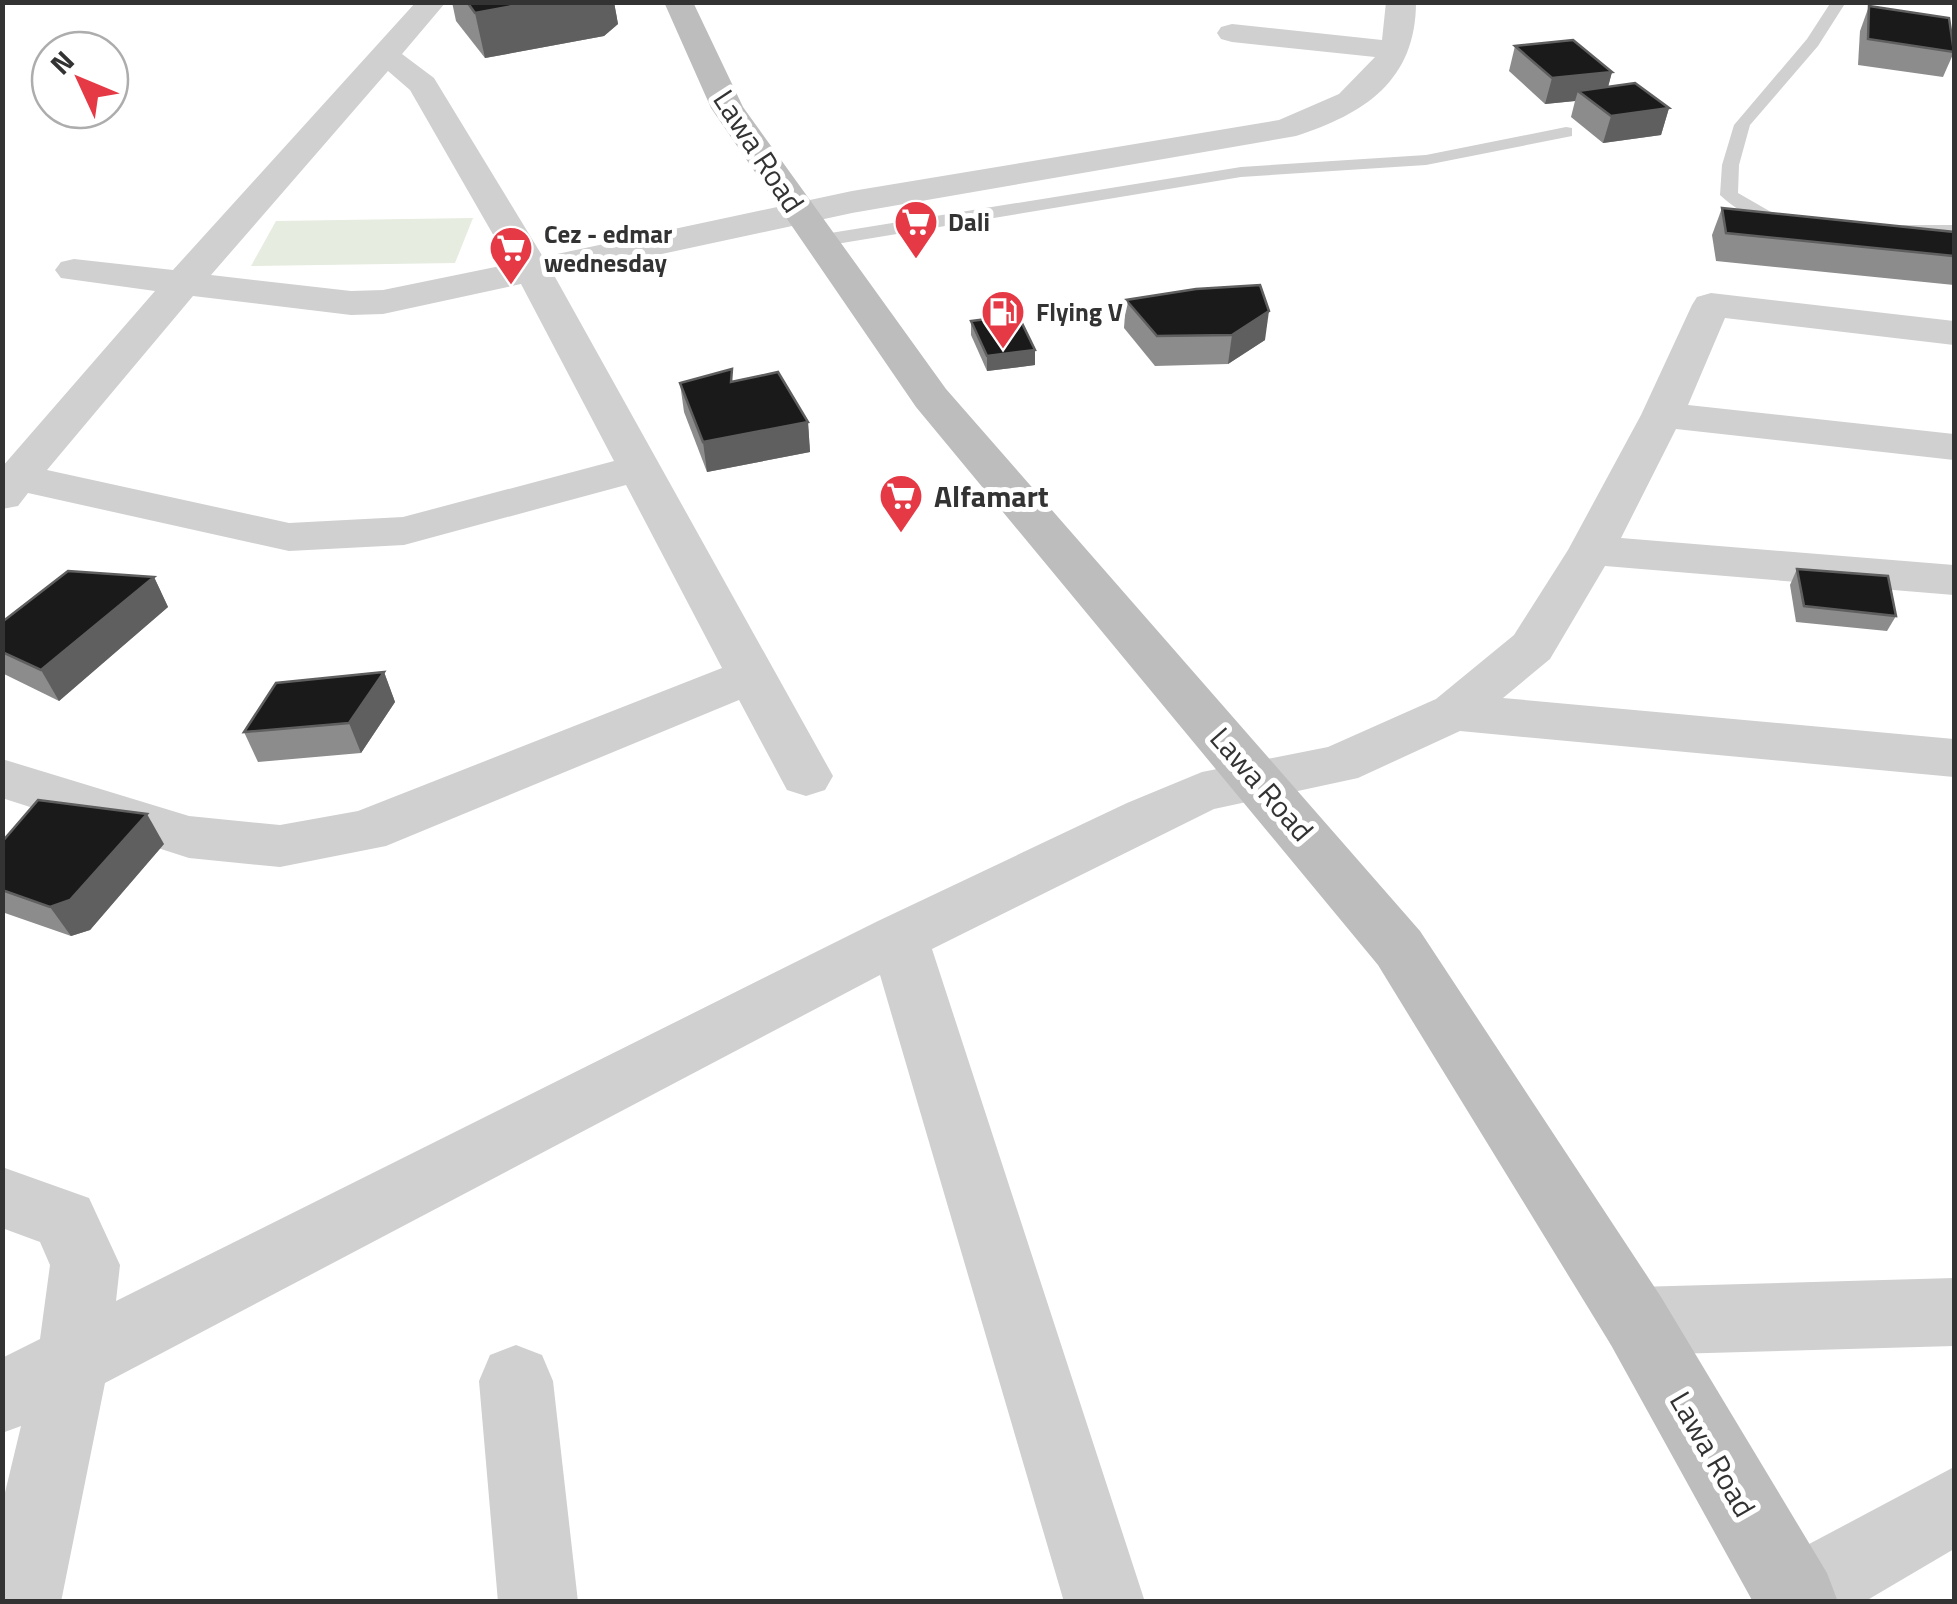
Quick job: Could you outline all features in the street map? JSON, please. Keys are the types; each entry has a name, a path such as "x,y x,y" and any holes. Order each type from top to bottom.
{"main road":[{"name":"Lawa Road","path":"678,2 727,108 931,398 1399,948 1636,1321 1796,1599"}],"street":[{"path":"432,2 182,284 11,487 289,537 404,531 639,468"},
{"path":"74,270 351,303 382,302 532,269 809,228 1329,116 1370,87 1403,25 1400,2"},
{"path":"1274,69 1232,33 1391,50"},
{"path":"384,57 406,68 423,85 532,269 748,677 806,776"},
{"path":"1301,92 1329,116"},
{"path":"2,1397 899,938 1174,804 1256,778 1339,764 1454,712 1532,647 1591,550 1662,415 1711,305 1954,333"},
{"path":"1662,415 1954,447"},
{"path":"1591,550 1954,580"},
{"path":"2,778 188,837 280,846 366,831 748,677"},
{"path":"1454,712 1954,758"},
{"path":"899,938 1105,1602"},
{"path":"2,1197 65,1220 85,1265 73,1362 20,1602"},
{"path":"1636,1321 1954,1312"},
{"path":"516,1381 538,1602"},
{"path":"1796,1599 1954,1506"}],"lane":[{"path":"1811,224 1774,221 1730,194 1730,150 1749,110 1810,47 1839,2"},
{"path":"809,228 1241,172 1426,160 1566,132"},
{"path":"1885,230 1954,230"}],"shaded area":[{"path":"473,218 455,263 251,266 276,221"}],"building":[{"path":"467,2 534,2 475,13"},
{"path":"1869,6 1949,18 1954,52 1868,39"},
{"path":"1573,40 1612,72 1552,78 1515,46"},
{"path":"1635,83 1669,108 1611,116 1578,91"},
{"path":"1722,208 1954,232 1954,256 1726,233"},
{"path":"1260,285 1269,311 1232,335 1157,336 1126,300 1196,289"},
{"path":"1018,315 1035,350 987,356 971,321"},
{"path":"732,369 731,382 778,372 808,422 703,442 680,383"},
{"path":"1797,569 1888,576 1896,616 1804,606"},
{"path":"68,571 154,577 41,670 2,652 2,622"},
{"path":"384,672 349,723 244,732 276,683"},
{"path":"38,800 147,814 70,900 50,907 2,890 2,842"}],"place":[{"name":"Dali","path":"916,260"},
{"name":"Cez - edmar wednesday","path":"511,286"},
{"name":"Flying V","path":"1003,350"},
{"name":"Alfamart","path":"901,534"}]}
